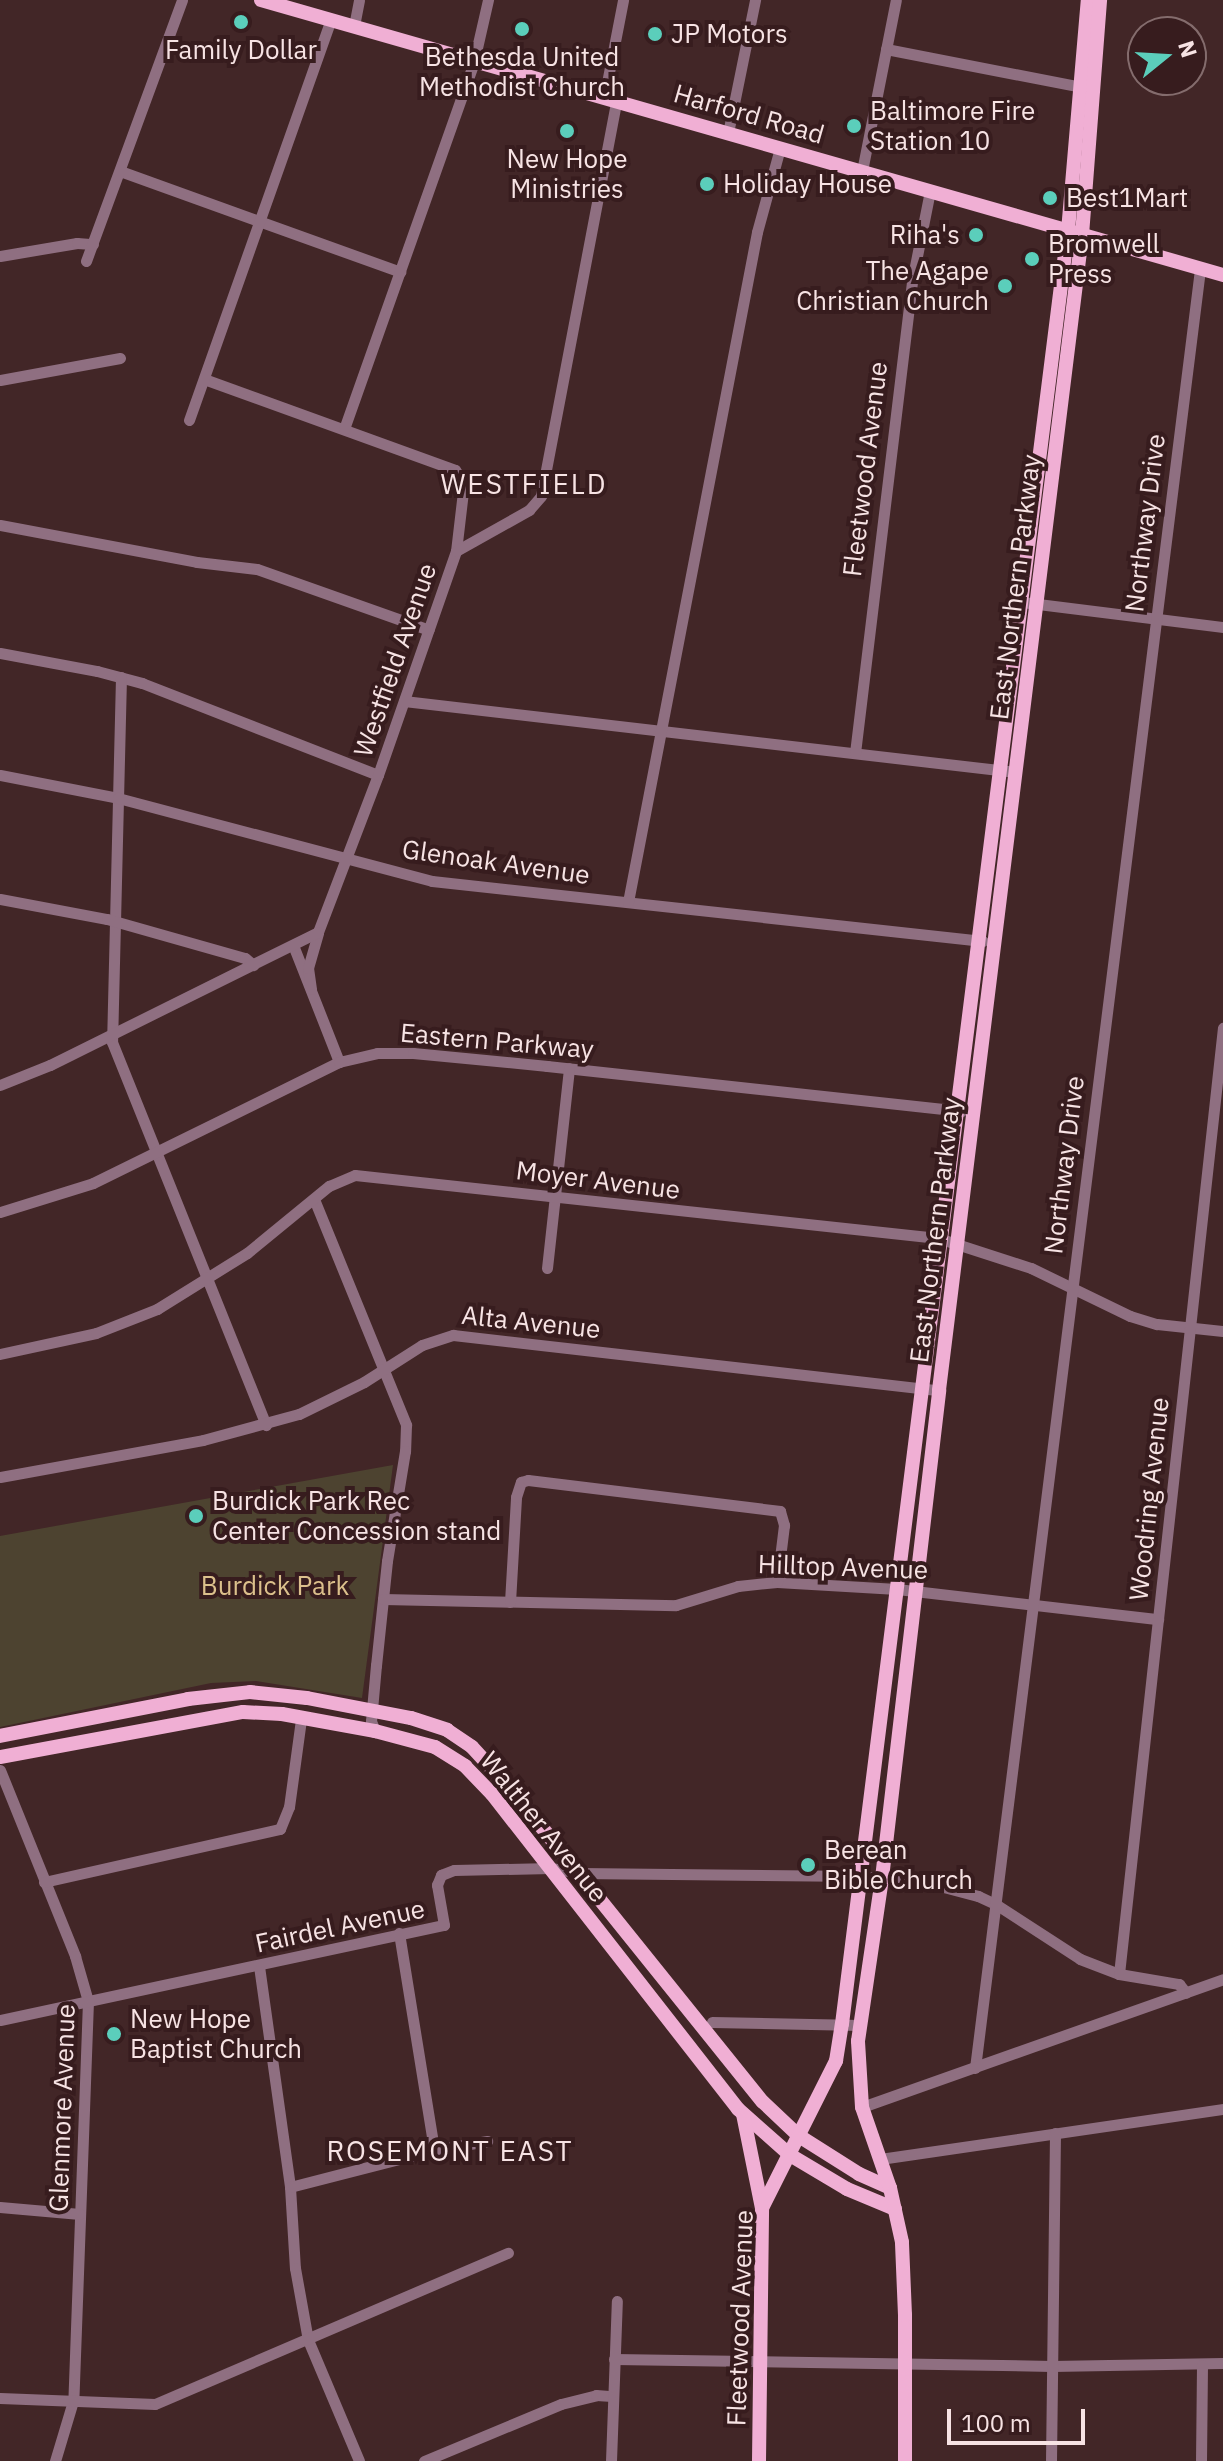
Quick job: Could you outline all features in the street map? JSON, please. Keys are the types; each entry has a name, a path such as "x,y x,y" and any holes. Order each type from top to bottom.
{"main road":[{"name":"Harford Road","path":"261,0 1223,275"},
{"name":"East Northern Parkway","path":"1088,0 1088,89"},
{"name":"East Northern Parkway","path":"799,2136 836,2061 842,2024 979,940 1008,771 1075,233 1088,89 1100,0"},
{"name":"East Northern Parkway","path":"905,2461 904,2262 890,2188 862,2107 858,2064 860,2025 882,1878 995,942 1008,771"},
{"name":"Walther Avenue","path":"0,1736 233,1693 281,1695 432,1723 460,1737 490,1765 579,1873 741,2078 799,2136 859,2174 890,2188"},
{"name":"Walther Avenue","path":"0,1757 213,1715 263,1712 410,1738 452,1755 492,1794 743,2113 790,2155 847,2189 895,2209"},
{"path":"880,1724 900,1728"},
{"path":"743,2113 762,2208"},
{"name":"Fleetwood Avenue","path":"759,2461 762,2208 799,2136"}],"street":[{"path":"86,261 182,0"},
{"path":"354,26 359,0"},
{"path":"344,429 474,61 488,0"},
{"name":"Westfield Avenue","path":"311,989 308,968 318,932 378,775 456,551 529,510 541,496 610,100 623,0"},
{"path":"728,133 755,0"},
{"path":"862,171 896,0"},
{"path":"189,420 331,20"},
{"path":"886,49 1088,89"},
{"path":"628,902 757,232 780,148"},
{"path":"120,171 400,272"},
{"name":"Fleetwood Avenue","path":"855,753 913,276 930,191"},
{"path":"0,256 77,243 93,244"},
{"name":"Northway Drive","path":"975,2068 1200,268"},
{"path":"0,380 120,358"},
{"path":"204,379 450,467 464,483 456,551"},
{"path":"0,525 162,556 257,569 429,630"},
{"path":"1029,603 1223,627"},
{"path":"0,653 121,677 378,775"},
{"path":"121,677 112,1042 266,1425"},
{"path":"404,701 1008,771"},
{"name":"Glenoak Avenue","path":"0,775 118,798 432,881 995,942"},
{"path":"0,899 115,922 245,958 253,965"},
{"path":"0,1085 20,1079 318,932"},
{"name":"Westfield Avenue","path":"293,945 339,1062"},
{"name":"Woodring Avenue","path":"1119,1974 1223,1028"},
{"name":"Eastern Parkway","path":"0,1212 79,1188 339,1062 377,1053 413,1053 569,1068 974,1112"},
{"path":"547,1268 569,1068"},
{"name":"Moyer Avenue","path":"0,1354 96,1333 157,1309 247,1253 338,1180 365,1175 941,1239 1021,1264 1130,1316 1189,1328 1223,1331"},
{"path":"314,1199 406,1425 407,1442 383,1599 372,1712 375,1731"},
{"name":"Alta Avenue","path":"0,1477 154,1450 266,1425 335,1398 431,1340 462,1335 939,1390"},
{"path":"510,1602 513,1519 521,1482 539,1481 776,1509 782,1514 777,1582"},
{"name":"Hilltop Avenue","path":"383,1599 676,1605 738,1586 777,1582 897,1589 1158,1619"},
{"path":"44,1882 276,1831 282,1827 289,1807 301,1719"},
{"name":"Glenmore Avenue","path":"0,1770 75,1956 88,2001 73,2401 55,2461"},
{"name":"Fairdel Avenue","path":"0,2020 444,1925 437,1885 441,1875 454,1870 551,1868 579,1873 861,1876 949,1888 997,1905 1062,1950 1119,1974 1179,1984 1186,1993"},
{"path":"399,1933 434,2150"},
{"path":"259,1966 290,2187 295,2268 308,2340 359,2461"},
{"path":"862,2107 1223,1979"},
{"path":"712,2022 860,2025"},
{"path":"880,2159 1223,2109"},
{"path":"1051,2461 1055,2133"},
{"path":"290,2187 434,2150 487,2141"},
{"path":"0,2207 80,2214"},
{"path":"0,2398 155,2404 508,2253"},
{"path":"611,2461 617,2301"},
{"path":"614,2359 1052,2366 1223,2363"},
{"path":"1201,2461 1202,2365"},
{"path":"424,2461 561,2404 596,2395 612,2396"}],"green space":[{"name":"Burdick Park","path":"393,1465 362,1698 256,1681 211,1683 0,1727 0,1536"}],"place":[{"name":"Family Dollar","path":"241,22"},
{"name":"Bethesda United Methodist Church","path":"522,29"},
{"name":"JP Motors","path":"655,34"},
{"name":"Baltimore Fire Station 10","path":"854,126"},
{"name":"New Hope Ministries","path":"567,131"},
{"name":"Holiday House","path":"707,184"},
{"name":"Best1Mart","path":"1050,198"},
{"name":"Riha's","path":"976,235"},
{"name":"Bromwell Press","path":"1032,259"},
{"name":"The Agape Christian Church","path":"1005,286"},
{"name":"Burdick Park Rec Center Concession stand","path":"196,1516"},
{"name":"Berean Bible Church","path":"808,1865"},
{"name":"New Hope Baptist Church","path":"114,2034"}],"district":[{"name":"WESTFIELD","path":"524,484"},
{"name":"ROSEMONT EAST","path":"450,2151"}]}
